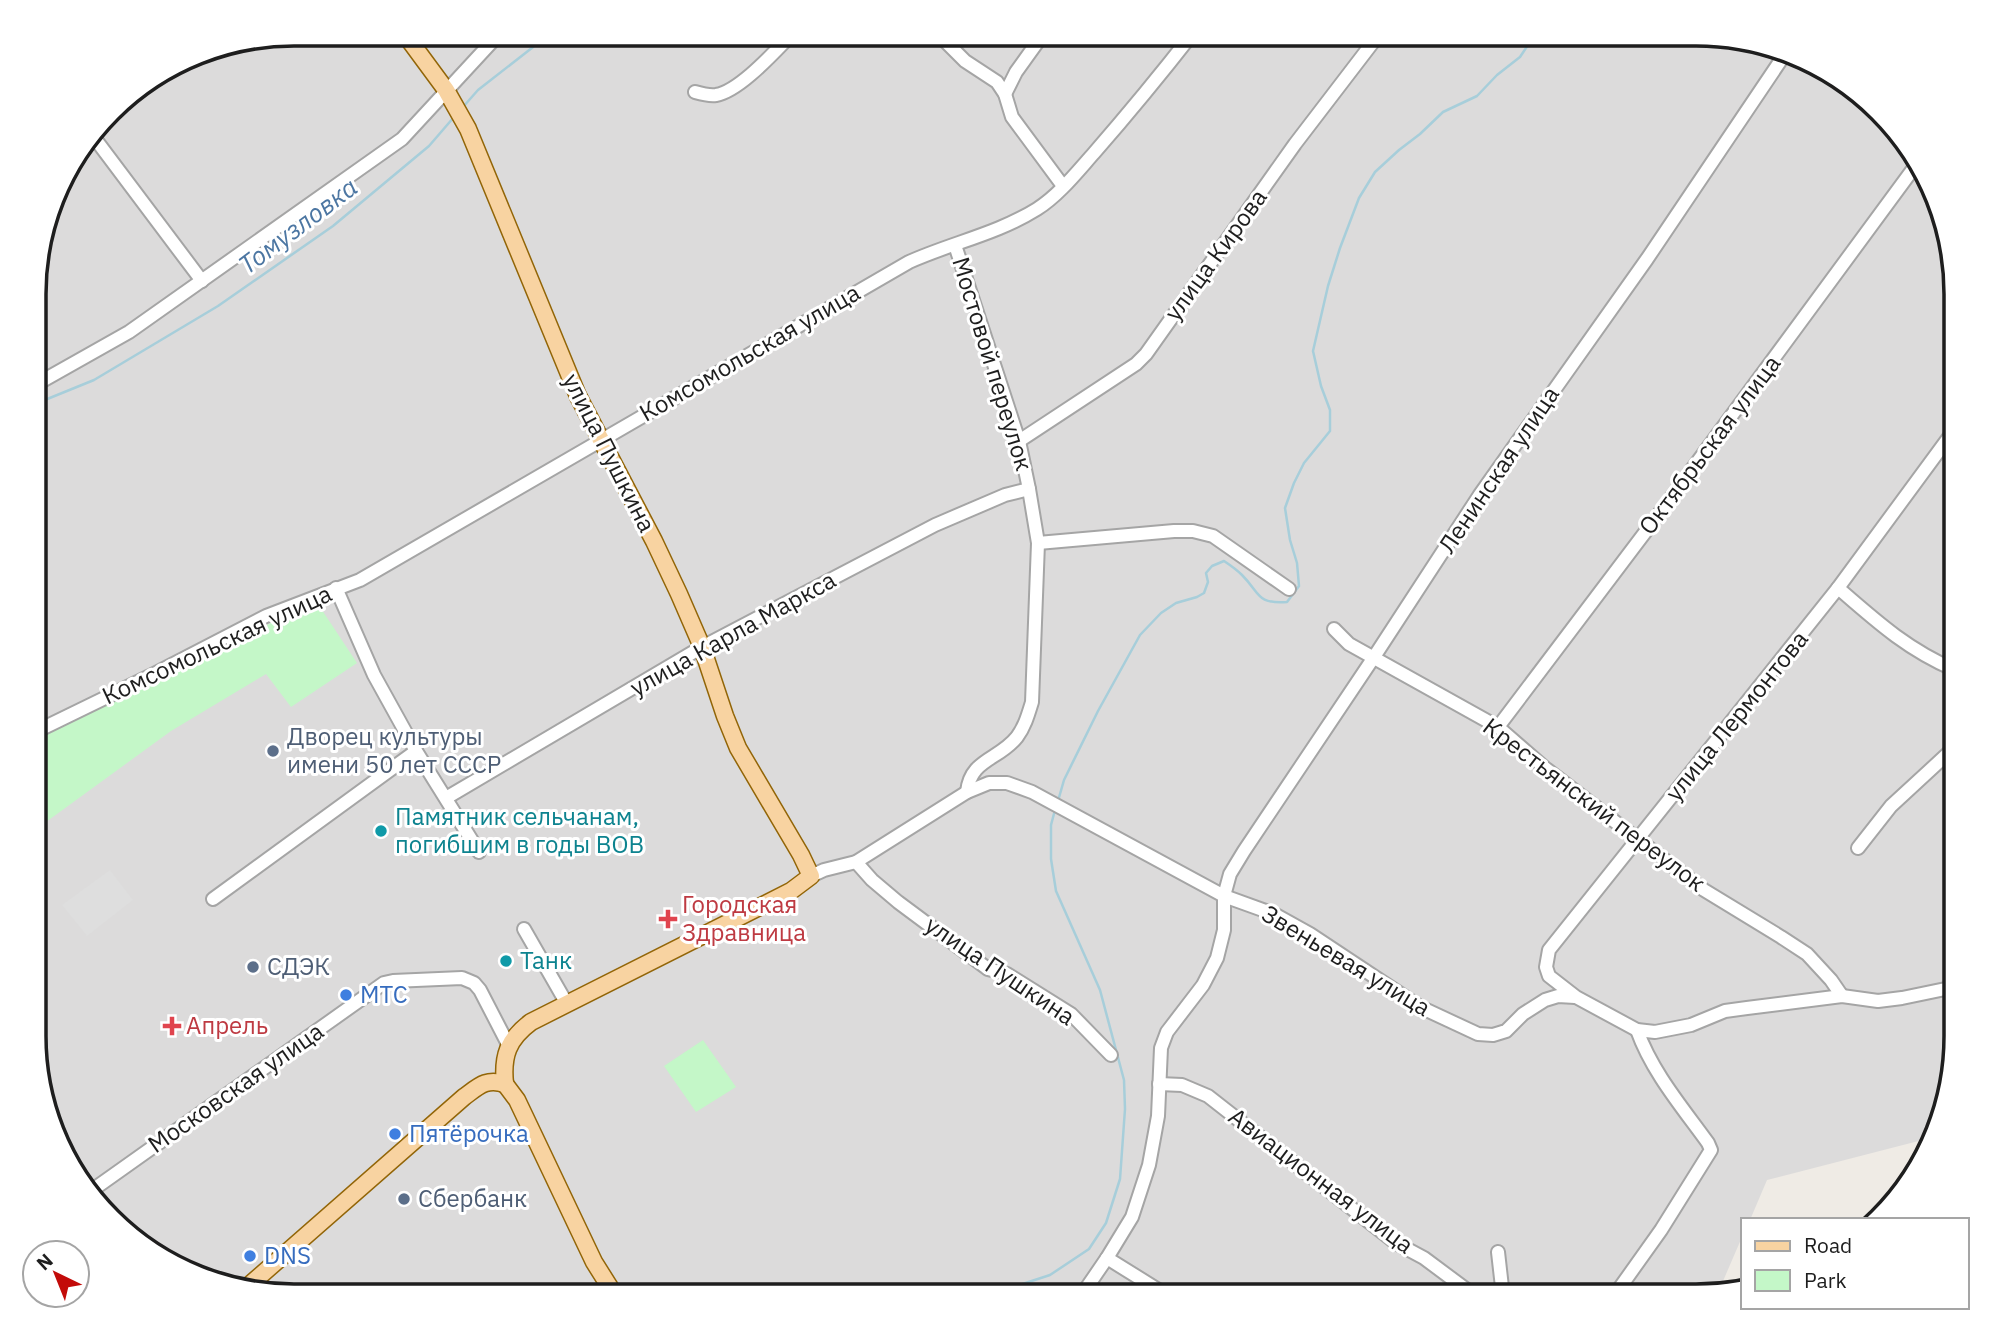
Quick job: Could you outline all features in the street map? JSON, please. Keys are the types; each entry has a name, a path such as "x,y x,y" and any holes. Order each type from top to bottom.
{"main road":[{"name":"улица Пушкина","path":"414,46 448,92 468,130 578,396 654,541 702,647 738,748 811,876"},
{"path":"608,1284 594,1262 517,1100 505,1084 505,1056 517,1033 531,1022 791,891 811,876"},
{"path":"257,1282 464,1097 483,1083 494,1080 505,1084"}],"street":[{"path":"46,379 130,332 402,139 489,46"},
{"path":"695,92 713,96 724,93 745,80 780,46"},
{"path":"950,46 965,61 997,82 1005,94 1012,117 1063,186"},
{"path":"1005,94 1016,72 1035,46"},
{"name":"Комсомольская улица","path":"46,727 266,616 360,580 909,262 933,251 992,232 1037,209 1063,186 1138,103 1183,46"},
{"name":"улица Кирова","path":"1019,441 1136,364 1146,354 1295,144 1370,46"},
{"name":"Ленинская улица","path":"1224,896 1230,874 1244,851 1479,496 1647,258 1780,61"},
{"path":"97,142 202,281"},
{"name":"Октябрьская улица","path":"1497,727 1657,516 1911,171"},
{"name":"Мостовой переулок","path":"955,245 1019,441 1038,543 1032,702 1026,723 1016,738 974,770 968,779 967,792"},
{"name":"улица Лермонтова","path":"1576,997 1549,976 1546,967 1549,950 1839,588 1943,445"},
{"name":"улица Карла Маркса","path":"446,798 702,647 935,525 1005,495 1030,489"},
{"path":"1038,543 1193,531 1213,536 1289,589"},
{"path":"336,588 374,675 416,751 479,852"},
{"path":"1839,588 1888,632 1929,659 1944,665"},
{"name":"Крестьянский переулок","path":"1334,629 1349,644 1497,727 1545,768 1704,890 1807,954 1842,996"},
{"path":"213,899 416,751"},
{"path":"1858,848 1891,806 1944,757"},
{"name":"Звеньевая улица","path":"967,792 989,783 1007,783 1029,790 1224,896 1274,914 1310,934 1420,1007 1478,1034 1493,1035 1506,1031 1523,1014 1545,1000 1559,996 1576,997"},
{"path":"811,876 856,862 967,792"},
{"name":"улица Пушкина","path":"856,862 898,902 988,969 1007,974 1071,1014 1111,1055"},
{"path":"1089,1284 1132,1217 1149,1165 1158,1116 1160,1048 1167,1032 1203,985 1217,958 1224,930 1224,896"},
{"path":"524,929 567,1004"},
{"name":"Московская улица","path":"96,1187 384,984 393,981 462,978 474,983 510,1048"},
{"path":"1576,997 1637,1030 1655,1032 1674,1030 1725,1012 1842,996 1878,1001 1944,989"},
{"path":"1623,1284 1661,1230 1711,1150 1653,1066 1637,1030"},
{"name":"Авиационная улица","path":"1159,1084 1182,1085 1208,1096 1396,1243 1424,1258 1459,1284"},
{"path":"1498,1252 1502,1284"},
{"path":"1107,1258 1149,1284"}],"shaded area":[{"path":"277,46 1712,46 1744,50 1791,64 1833,87 1871,118 1892,142 1910,169 1925,198 1935,229 1943,277 1943,1053 1935,1101 1921,1140 1767,1180 1751,1218 1741,1218 1741,1239 1722,1283 1712,1284 277,1284 245,1280 198,1266 156,1243 118,1212 97,1188 79,1161 64,1132 54,1101 46,1053 46,277 50,245 64,198 87,156 118,118 142,97 169,79 198,64 229,54"},
{"path":"110,870 133,900 87,936 62,905"}],"green space":[{"path":"316,601 357,663 291,707 266,674 171,731 46,822 46,733"},
{"path":"703,1040 736,1087 696,1112 664,1066"}],"waterway":[{"name":"Томузловка","path":"463,107 478,90 534,46"},
{"path":"1058,801 1064,780 1098,711 1140,635 1161,613 1176,603 1204,593 1208,582 1206,573 1212,566 1224,561 1242,575 1260,596 1270,601 1287,602 1299,586 1285,508 1304,463 1330,431 1330,410 1313,351 1328,286 1359,198 1375,172 1399,150 1443,112 1477,96 1497,75 1520,57 1527,46"},
{"name":"Томузловка","path":"46,400 94,380 218,306 333,226 429,146 454,117"},
{"path":"1023,1284 1050,1275 1089,1249 1106,1223 1120,1179 1125,1109 1124,1080 1100,990 1056,891 1051,859 1051,825 1055,810"}],"place":[{"name":"Дворец культуры имени 50 лет СССР","path":"273,751"},
{"name":"Памятник сельчанам, погибшим в годы ВОВ","path":"381,831"},
{"name":"Городская Здравница","path":"668,919"},
{"name":"Танк","path":"506,961"},
{"name":"СДЭК","path":"253,967"},
{"name":"МТС","path":"346,995"},
{"name":"Апрель","path":"172,1026"},
{"name":"Пятёрочка","path":"395,1134"},
{"name":"Сбербанк","path":"404,1199"},
{"name":"DNS","path":"250,1256"}]}
